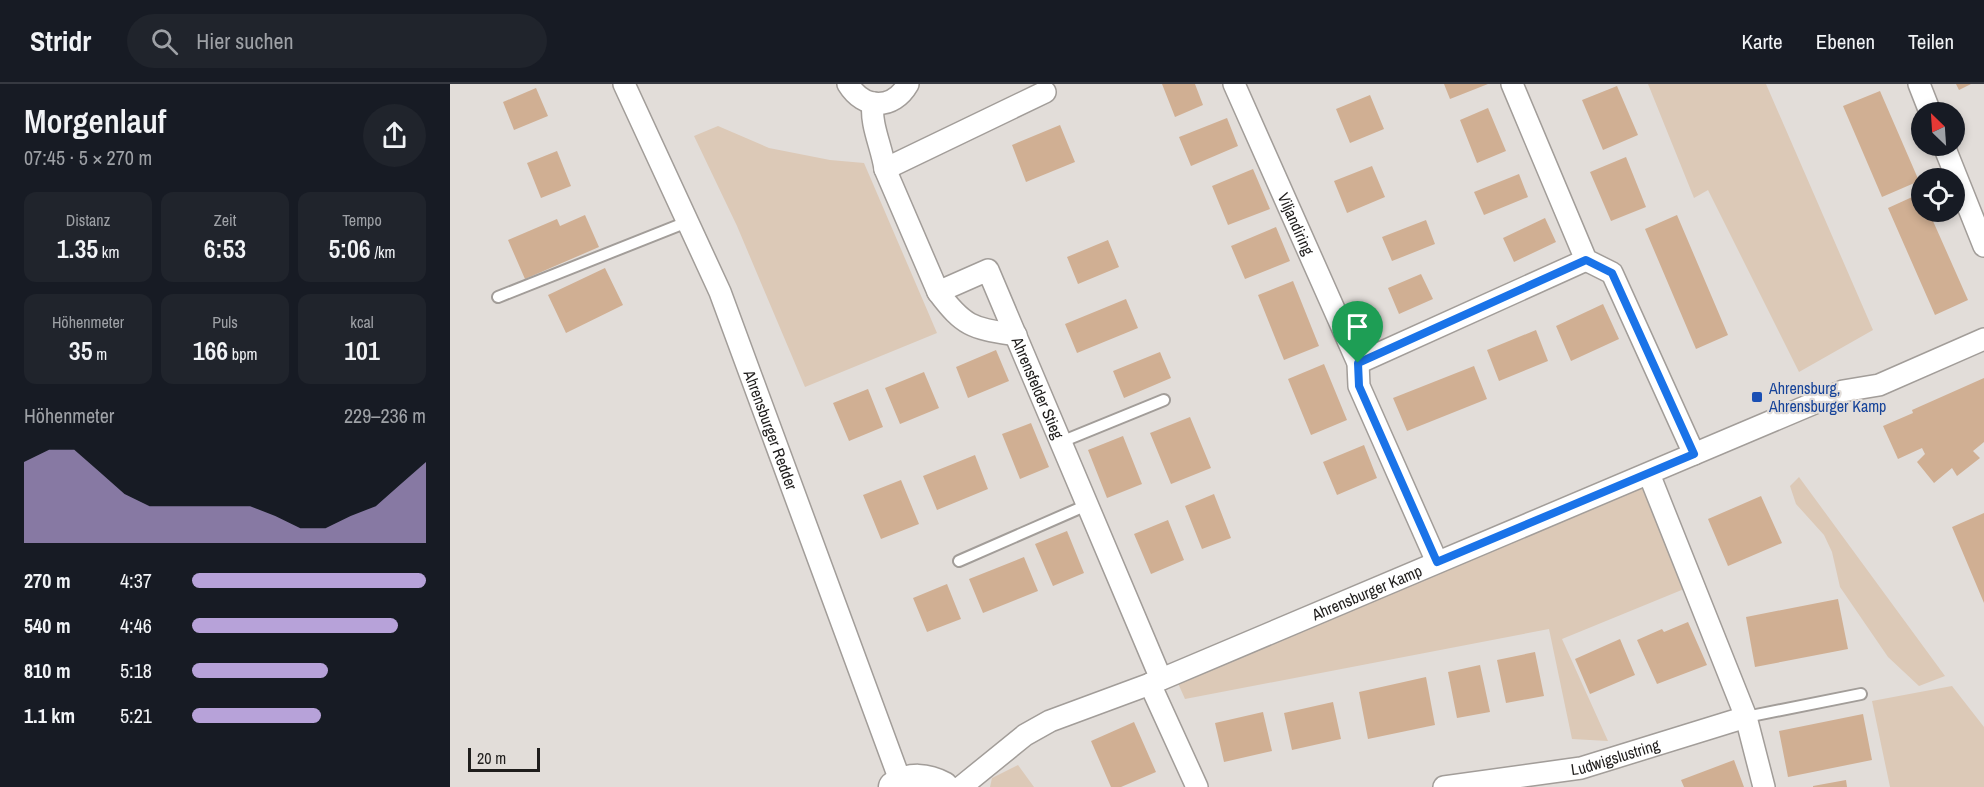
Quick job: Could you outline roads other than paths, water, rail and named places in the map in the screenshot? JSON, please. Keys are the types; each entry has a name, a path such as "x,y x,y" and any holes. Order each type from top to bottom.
{"street":[{"name":"Ahrensburger Redder","path":"624,84 720,292 897,785"},
{"path":"848,84 855,94 873,103 884,103 895,99 908,84"},
{"name":"Viljandiring","path":"1234,84 1358,363 1359,386 1437,562"},
{"path":"1512,84 1586,260 1612,273 1694,454"},
{"path":"1919,84 1926,102"},
{"path":"885,169 1045,92"},
{"path":"873,103 871,114 885,169 938,292 955,315 978,329 1016,335"},
{"path":"1948,156 1984,246"},
{"path":"1358,363 1586,260"},
{"name":"Ahrensfelder Stieg","path":"938,292 988,270 1087,505 1156,682"},
{"name":"Ahrensburger Kamp","path":"962,787 1025,735 1050,721 1156,682 1843,391 1879,385 1984,339"},
{"path":"1649,474 1746,717 1764,787"},
{"path":"1156,682 1197,787"},
{"name":"Ludwigslustring","path":"1444,787 1581,768 1746,717"},
{"path":"897,785 914,779 928,780 943,787"}],"lane":[{"path":"498,297 687,222"},
{"path":"1061,442 1164,400"},
{"path":"959,561 1087,505"},
{"path":"1746,717 1861,694"}],"place":[{"name":"Ahrensburg, Ahrensburger Kamp","path":"1757,397"}]}
